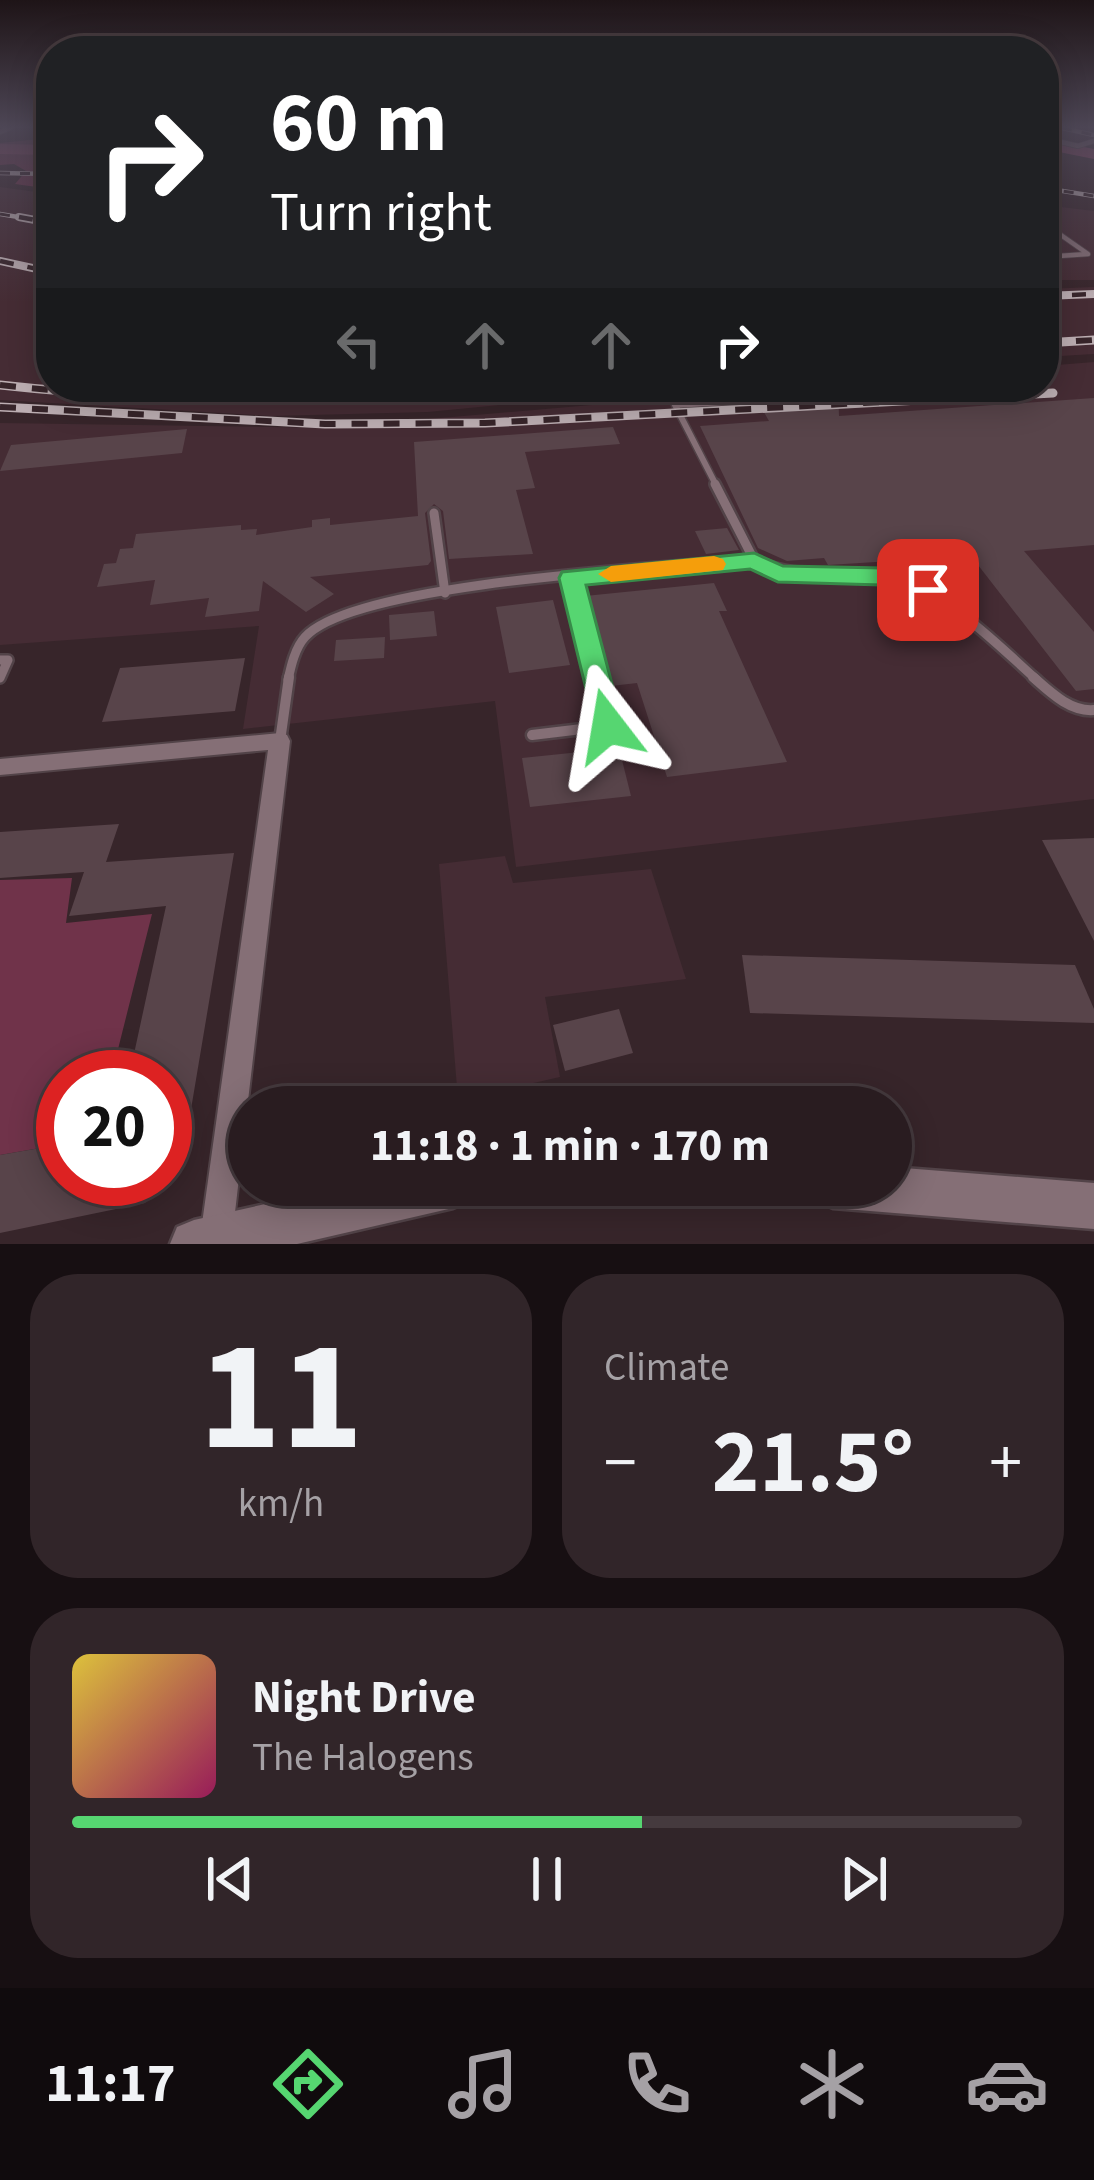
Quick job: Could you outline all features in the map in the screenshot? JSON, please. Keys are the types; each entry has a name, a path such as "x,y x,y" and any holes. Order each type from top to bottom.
{"main road":[{"path":"912,1191 1094,1206"},
{"path":"206,1241 351,1206"}],"street":[{"path":"0,767 280,741 206,1241"}],"lane":[{"path":"1059,234 1091,254"},
{"path":"1059,256 1091,254"},
{"path":"724,402 675,405 754,560 778,574 883,577 928,590 1059,699 1083,711 1094,710"},
{"path":"434,513 445,593"},
{"path":"280,741 292,666 305,636 327,620 370,604 445,593 754,560"},
{"path":"532,735 608,726 572,578"},
{"path":"0,660 8,659 0,678"}],"shaded area":[{"path":"0,187 36,192 36,402 530,402 428,412 271,416 0,400"},
{"path":"1059,207 1094,211 1094,280 1059,280"},
{"path":"1094,287 1094,354 1059,356 1059,288"},
{"path":"1094,362 1094,799 516,867 495,701 243,729 259,626 0,645 0,423 338,428 341,420 417,420 625,402 1059,402 1059,365"},
{"path":"505,856 513,883 651,869 686,979 545,997 560,1077 520,1086 457,1086 439,864"},
{"path":"72,878 66,923 152,914 118,1050 36,1050 36,1149 0,1155 0,880"}],"building":[{"path":"1094,398 1094,545 1024,551 1094,632 1094,689 1076,691 971,556 828,565 824,558 787,561 758,548 700,426 769,421 761,407 839,402 839,416"},
{"path":"613,427 620,444 525,452 535,488 516,490 533,554 449,559 443,511 434,504 425,513 428,565 310,577 334,594 306,612 263,581 259,611 205,617 209,598 150,605 155,580 97,587 104,564 116,563 120,549 133,548 136,534 241,525 241,530 257,529 256,535 312,527 312,520 330,518 330,525 418,516 414,442"},
{"path":"187,429 182,453 0,471 11,445"},
{"path":"727,528 739,550 706,554 695,531"},
{"path":"714,583 727,611 719,611 787,762 667,777 637,683 611,686 585,596"},
{"path":"553,600 570,665 509,673 496,607"},
{"path":"434,611 437,636 390,640 389,615"},
{"path":"385,637 384,658 334,661 336,640"},
{"path":"245,658 235,711 102,722 120,668"},
{"path":"619,748 631,796 530,807 522,758"},
{"path":"119,824 106,862 234,853 192,1103 192,1050 135,1050 166,906 69,916 84,872 0,878 0,832"},
{"path":"1094,838 1094,941 1042,840"},
{"path":"742,955 1075,965 1094,1009 1094,1023 750,1013"},
{"path":"619,1009 633,1053 565,1071 553,1025"},
{"path":"36,1149 36,1206 130,1206 0,1233 0,1155"}],"railway":[{"path":"1059,190 1094,196"},
{"path":"0,214 27,218"},
{"path":"19,217 27,218"},
{"path":"27,218 36,220"},
{"path":"27,218 36,220"},
{"path":"0,261 36,269"},
{"path":"1059,295 1094,294"},
{"path":"1059,342 1094,340"},
{"path":"0,385 36,388"},
{"path":"0,407 325,424 485,423 883,402"}],"slow traffic":[{"path":"611,574 714,564"}],"route":[{"path":"608,726 572,578 754,560 778,574 883,577 928,590"}]}
